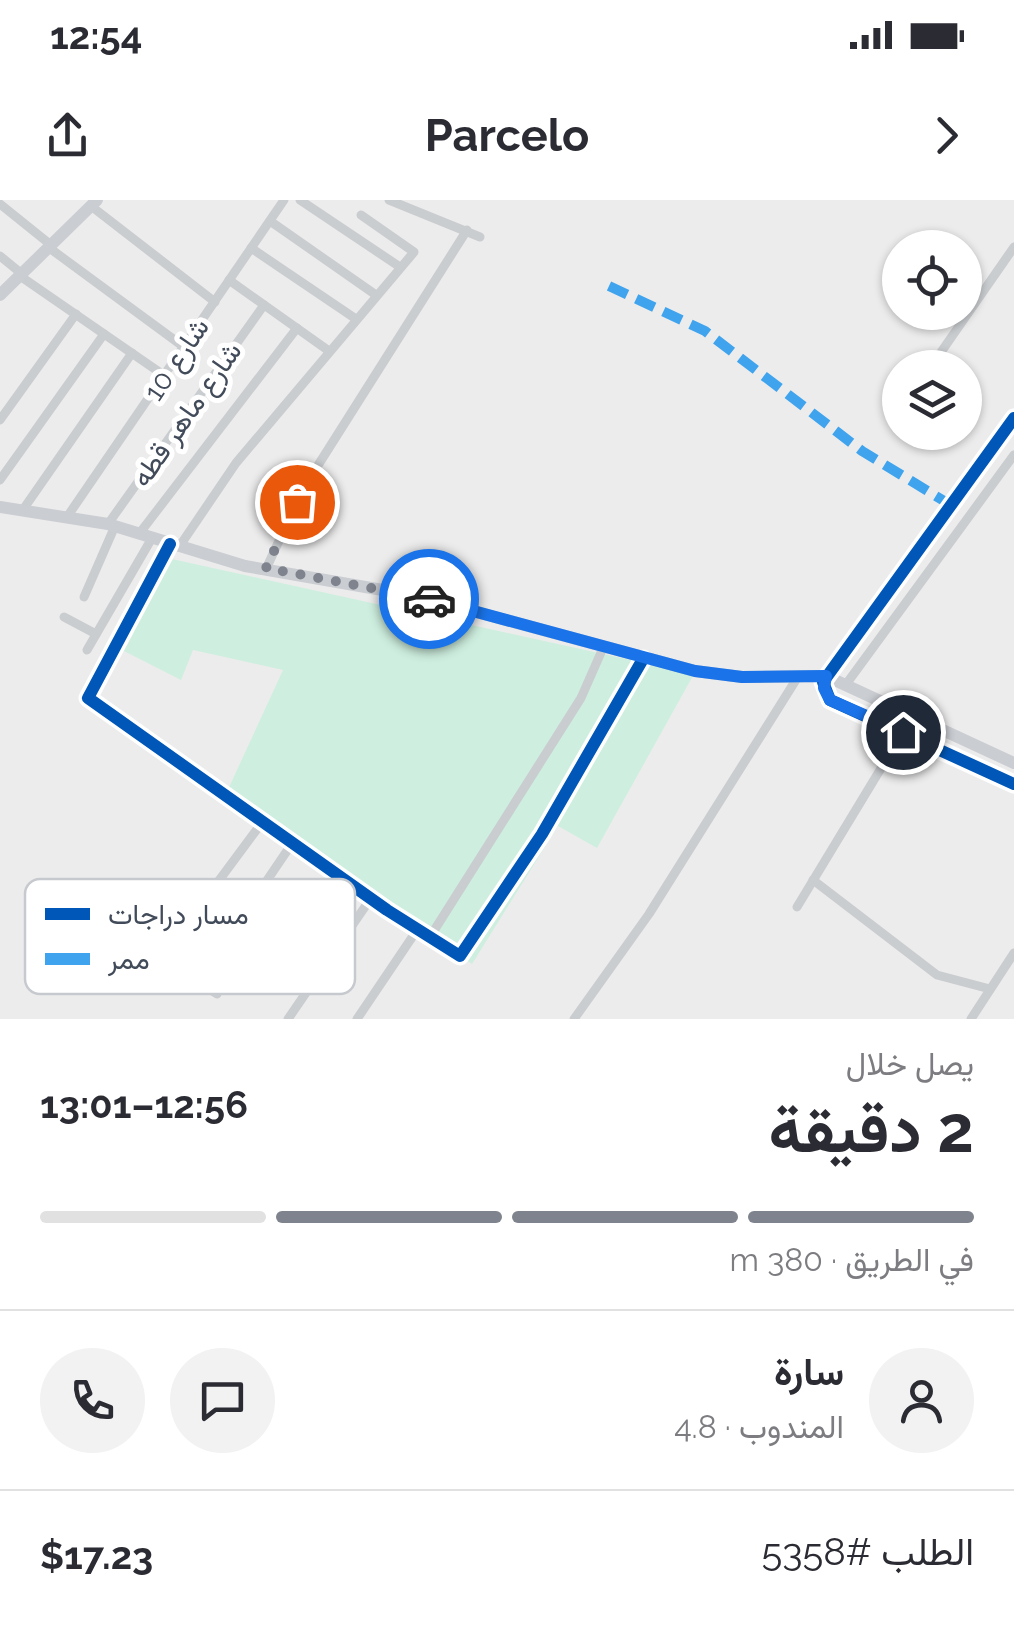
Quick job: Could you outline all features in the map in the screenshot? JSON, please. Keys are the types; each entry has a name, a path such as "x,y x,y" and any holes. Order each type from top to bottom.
{"main road":[{"path":"0,296 94,203"},
{"path":"0,508 111,525 174,546 266,568 417,596 643,659 724,676 826,676 1014,763"}],"street":[{"name":"شارع 10","path":"67,516 284,200"},
{"path":"300,200 400,266"},
{"path":"388,200 480,236"},
{"path":"94,203 215,302"},
{"path":"4,204 49,246 184,347"},
{"path":"345,879 88,698 174,546 236,463 413,250 361,214"},
{"path":"270,220 376,295"},
{"path":"266,568 332,441 467,230"},
{"path":"942,350 1014,246"},
{"path":"251,248 356,319"},
{"path":"0,256 164,376"},
{"path":"229,280 329,351"},
{"name":"شارع ماهر قطه","path":"84,597 111,525 264,305"},
{"path":"0,420 76,314"},
{"path":"87,650 146,536 297,328"},
{"path":"0,480 104,334"},
{"path":"22,511 132,353"},
{"path":"1014,418 977,474 826,676 824,688 830,700 1014,784"},
{"path":"848,683 1014,455"},
{"path":"977,474 992,484"},
{"path":"64,617 96,634"},
{"path":"430,937 581,698 603,648"},
{"path":"355,887 417,930 463,954 542,834 643,659"},
{"path":"574,1019 658,902 799,675"},
{"path":"797,906 903,732"},
{"path":"220,879 263,821"},
{"path":"268,879 293,842"},
{"path":"813,880 937,975 990,988"},
{"path":"355,921 371,898"},
{"path":"357,1019 417,930"},
{"path":"970,1019 1014,954"},
{"path":"288,1019 305,994"}],"green space":[{"path":"172,559 694,674 597,848 558,826 472,964 355,884 355,879 347,879 225,796 283,670 193,650 181,680 114,646"}],"marked path":[{"path":"609,286 705,331 862,451 954,507"}],"cycle path":[{"path":"1014,418 823,682 830,700 1014,784"},
{"path":"170,544 88,698 343,879"},
{"path":"355,887 460,956 542,834 643,659"}],"way so far":[{"path":"297,502 266,568 337,578 429,599"}],"route":[{"path":"429,599 695,671 742,677 826,676 824,688 830,700 903,732"}]}
